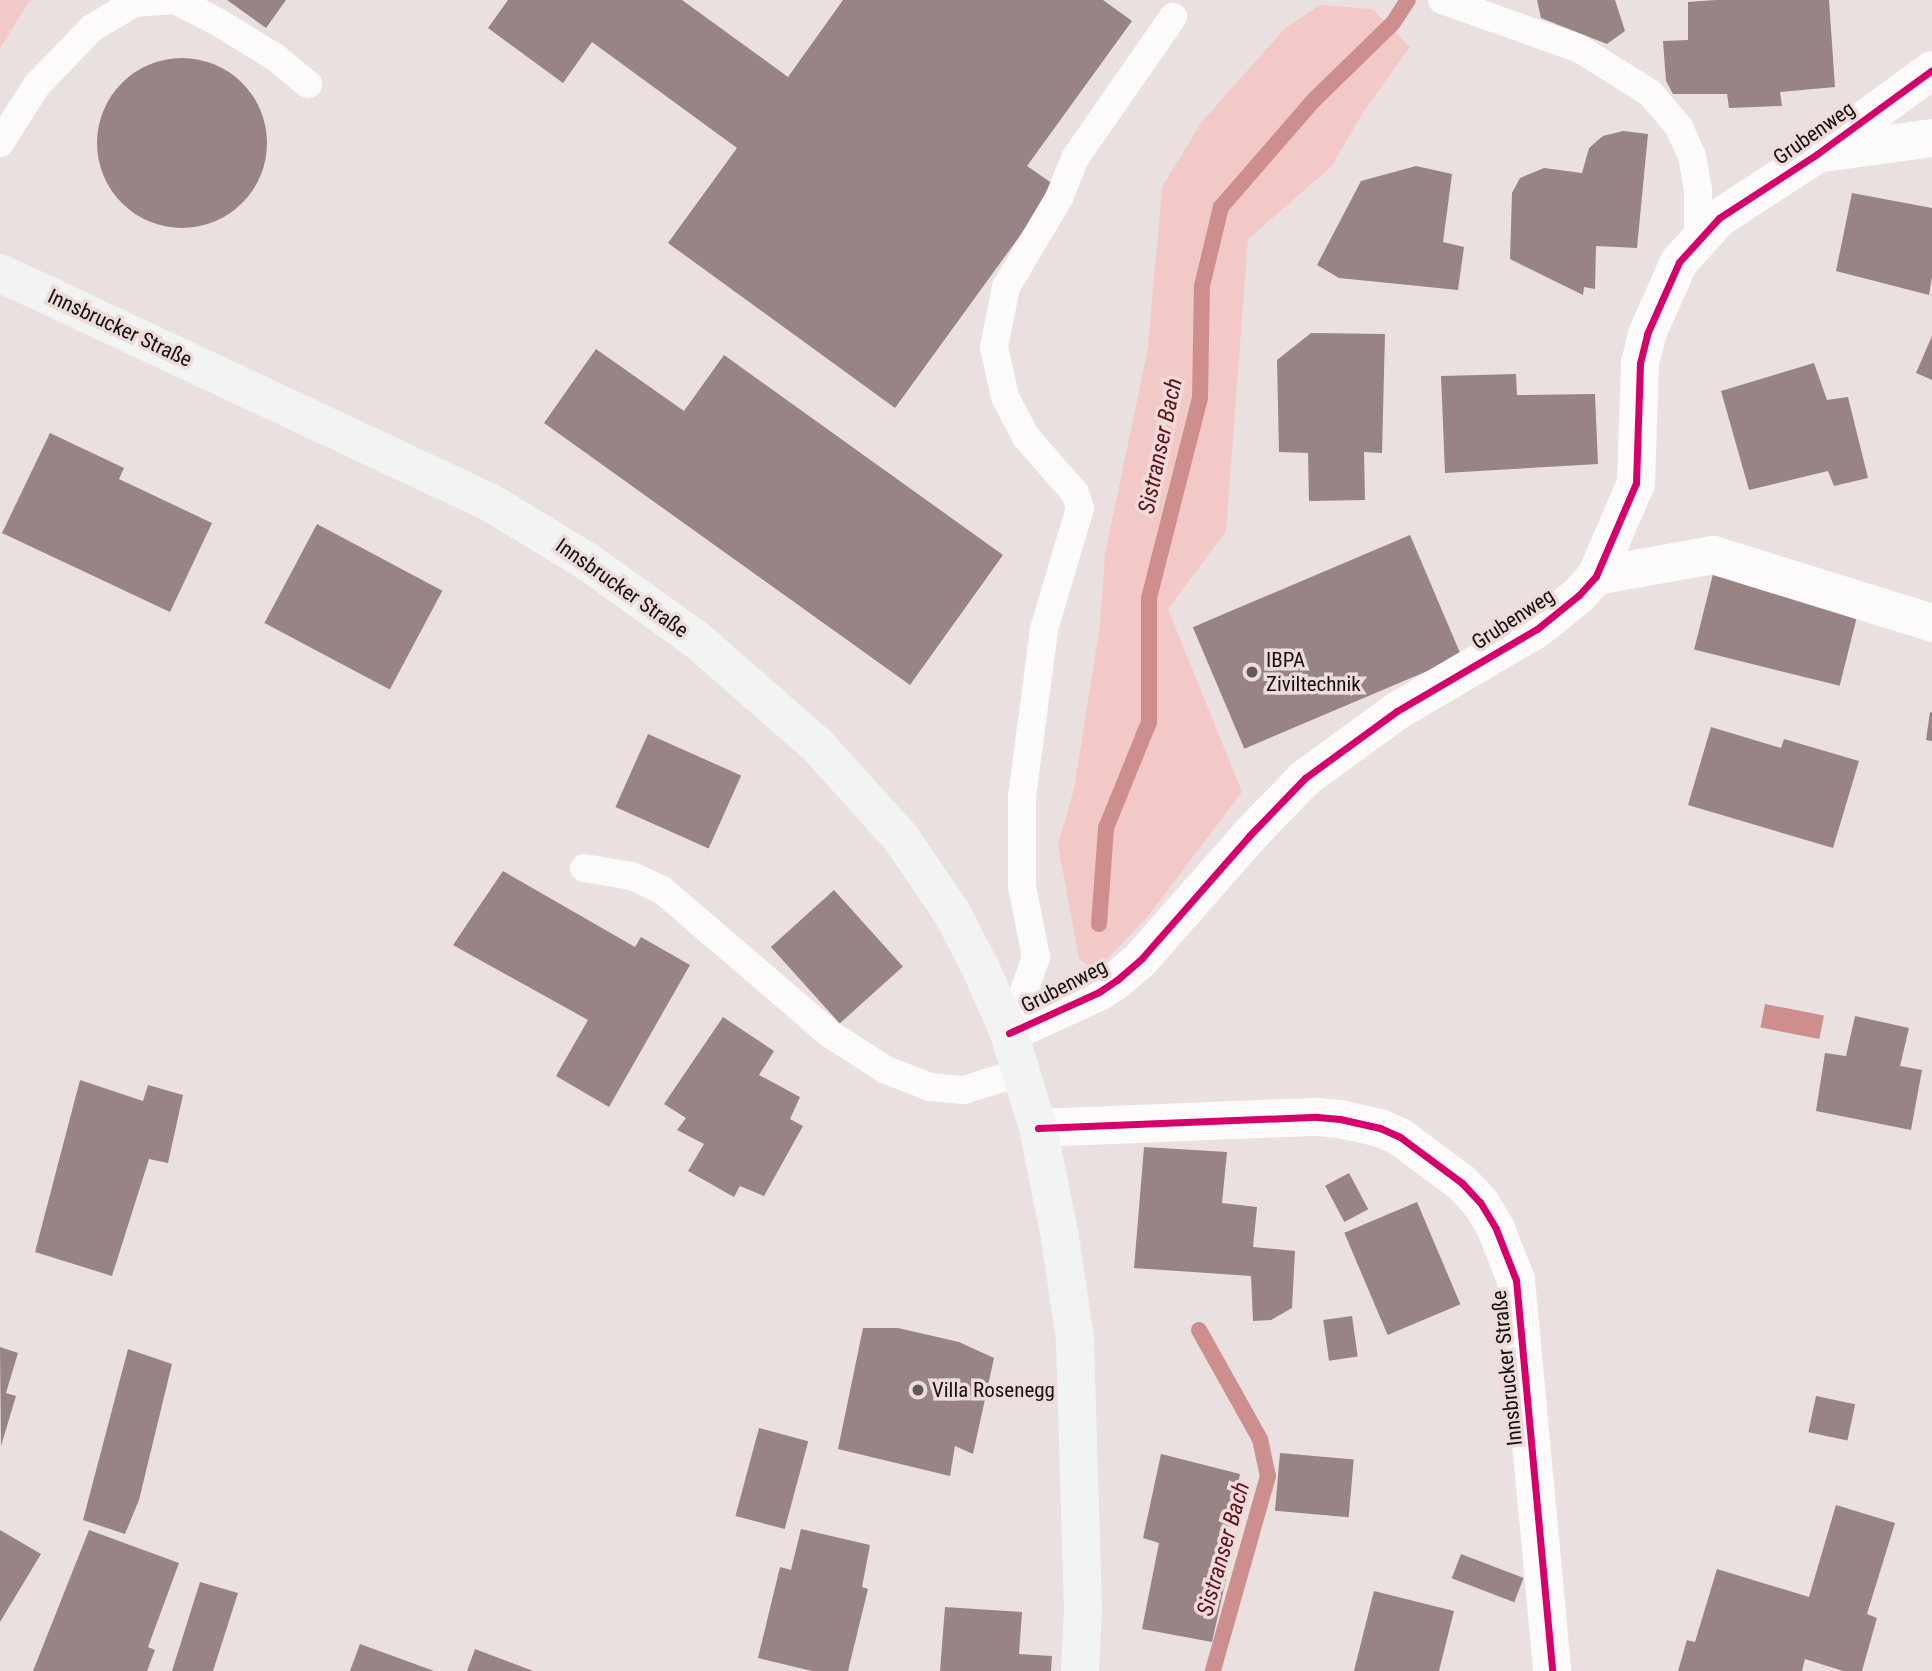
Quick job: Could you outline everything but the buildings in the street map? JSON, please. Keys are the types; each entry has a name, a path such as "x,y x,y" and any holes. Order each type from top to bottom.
{"main road":[{"name":"Innsbrucker Straße","path":"0,273 491,503 588,562 668,618 817,744 901,838 952,914 1009,1033 1038,1128 1060,1237 1075,1340 1083,1610 1080,1671"}],"street":[{"name":"Grubenweg","path":"1009,1033 1099,992 1116,980 1142,958 1249,836 1305,778 1397,711 1536,629 1579,595 1596,576 1636,483 1637,394 1647,334 1679,262 1718,218 1817,154 1932,70"},
{"name":"Grubenweg","path":"1817,154 1932,138"},
{"path":"1596,576 1713,555 1932,623"},
{"name":"Innsbrucker Straße","path":"1038,1128 1317,1117 1340,1119 1380,1128 1400,1137 1462,1183 1480,1202 1496,1228 1516,1280 1552,1671"}],"lane":[{"path":"0,143 37,85 92,28 134,1 175,0 275,57 308,84"},
{"path":"1443,0 1580,49 1650,93 1679,127 1692,156 1698,190 1699,238"},
{"path":"1009,1033 1036,957 1022,886 1023,797 1044,629 1080,508 1075,493 1026,437 1005,397 994,347 1006,287 1059,198 1075,158 1173,17"},
{"path":"584,867 632,876 662,890 830,1034 886,1070 930,1087 964,1090 1021,1072"}],"shaded area":[{"path":"0,0 30,0 0,48"},
{"path":"1320,5 1372,9 1410,47 1364,111 1331,167 1248,239 1226,531 1168,609 1242,792 1148,916 1095,972 1079,959 1058,845 1074,789 1100,625 1105,554 1148,348 1162,187 1201,123 1285,28"},
{"path":"1765,1004 1824,1015 1819,1039 1760,1028"}],"waterway":[{"name":"Sistranser Bach","path":"1099,924 1106,828 1149,722 1149,598 1200,398 1202,286 1221,207 1314,100 1393,23 1408,0"},
{"name":"Sistranser Bach","path":"1199,1330 1260,1439 1268,1476 1213,1671"}],"cycle path":[{"path":"1009,1033 1099,992 1117,980 1142,958 1249,836 1305,778 1397,711 1537,629 1579,595 1596,576 1636,483 1640,363 1647,334 1679,262 1719,218 1817,154 1932,70"},
{"path":"1038,1128 1317,1117 1340,1119 1380,1128 1400,1137 1462,1183 1480,1202 1496,1229 1516,1280 1552,1671"}],"place":[{"name":"IBPA Ziviltechnik","path":"1252,672"},
{"name":"Villa Rosenegg","path":"918,1390"}]}
